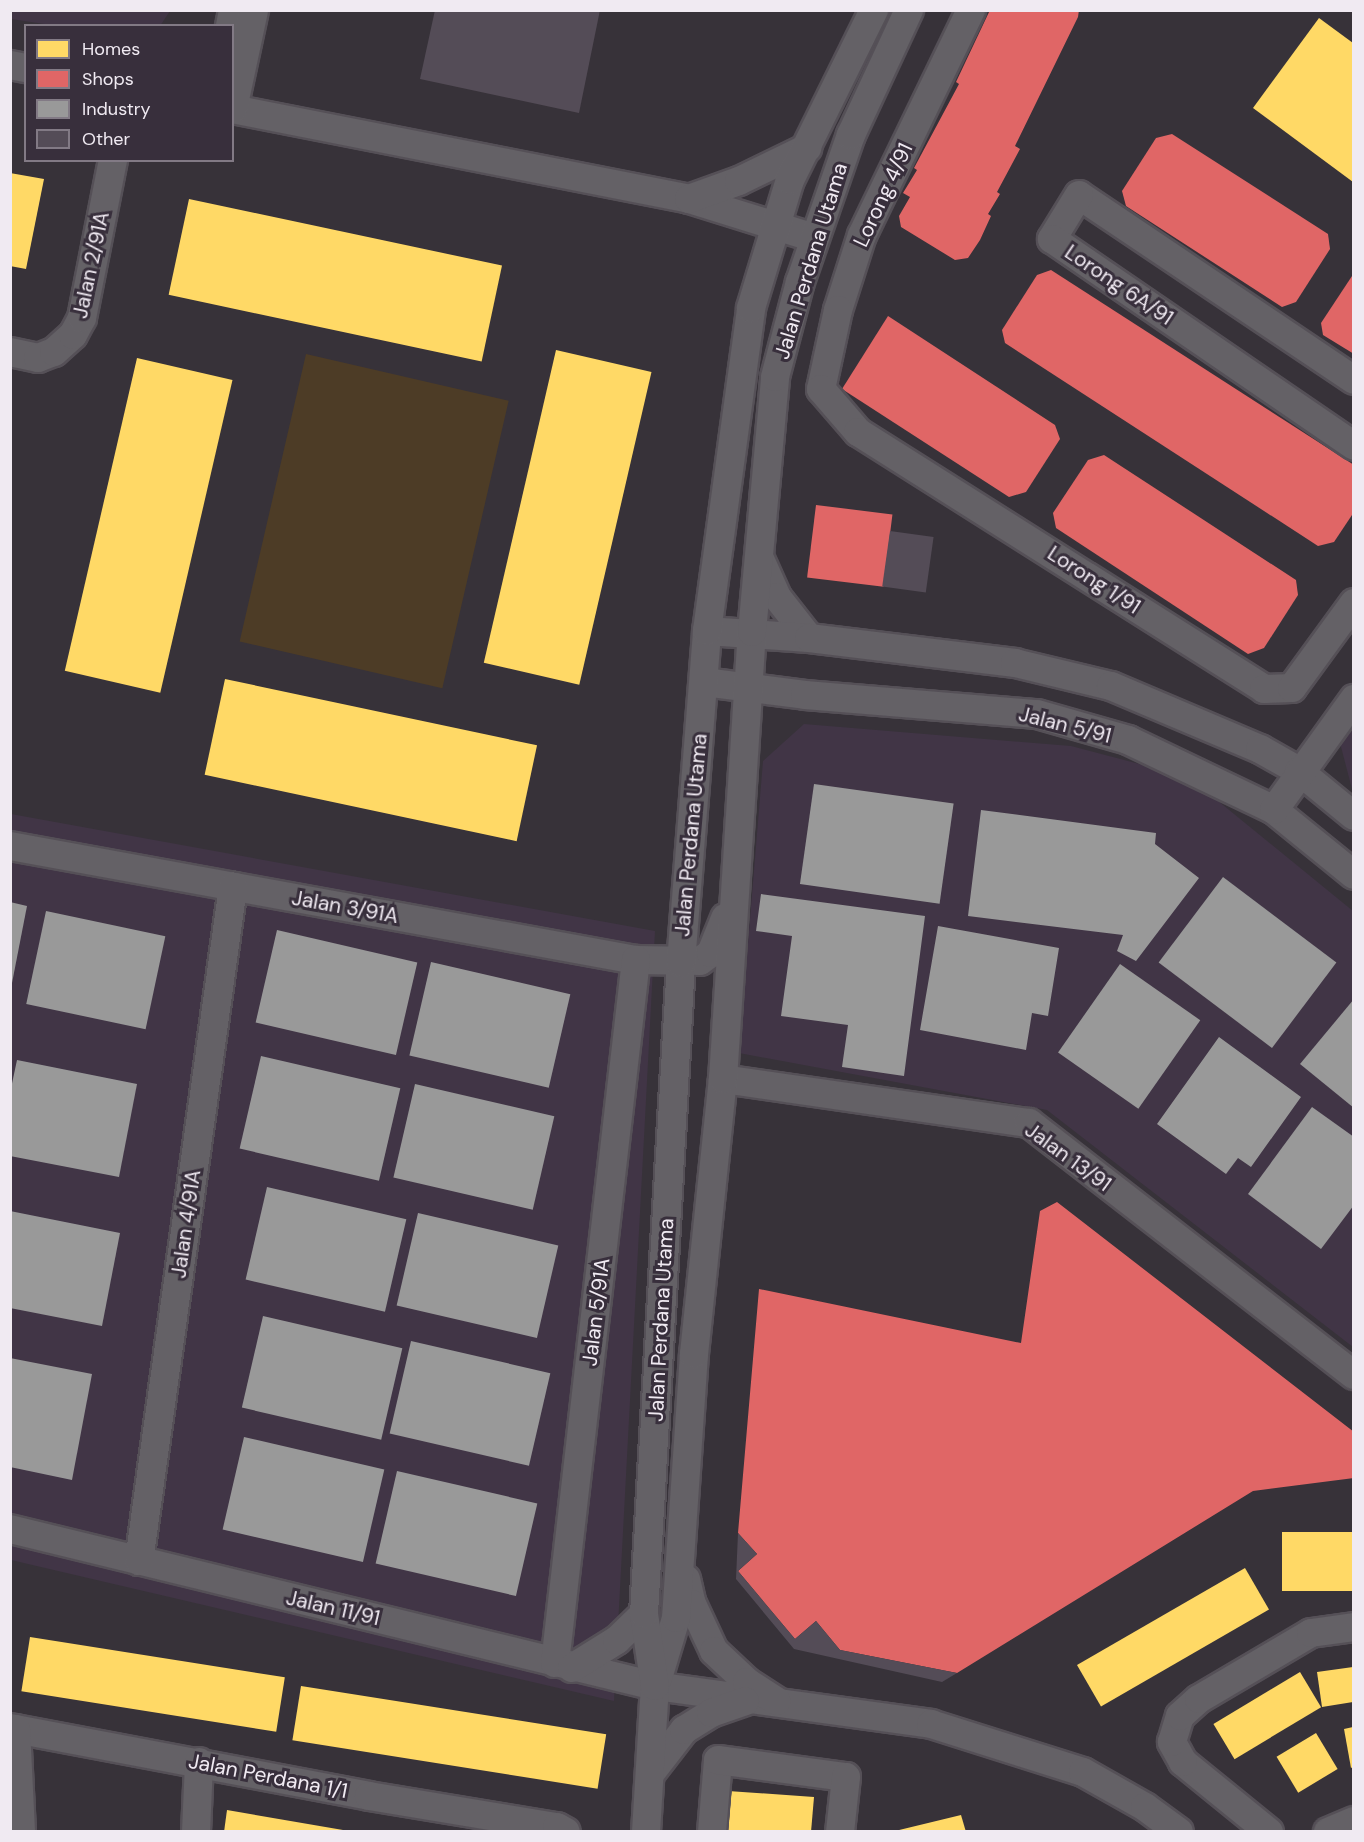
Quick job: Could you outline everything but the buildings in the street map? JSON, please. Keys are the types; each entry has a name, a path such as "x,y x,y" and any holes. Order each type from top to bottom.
{"street":[{"name":"Jalan Perdana Utama","path":"646,1832 655,1686 644,1614 681,963 707,631 751,308 790,180 874,10"},
{"name":"Jalan Perdana Utama","path":"655,1686 676,1618 694,1354 723,1078 752,632 775,377 814,238 851,135 909,10"},
{"name":"Lorong 4/91","path":"821,389 838,310 861,235 971,10"},
{"path":"234,86 237,19"},
{"path":"237,19 265,116"},
{"path":"234,109 689,199 814,238"},
{"path":"689,199 739,180 807,148"},
{"name":"Jalan 2/91A","path":"10,352 38,358 54,352 78,326 113,162"},
{"name":"Lorong 6A/91","path":"1353,380 1079,195 1052,239 1353,446"},
{"name":"Lorong 1/91","path":"821,389 858,432 1264,689 1292,688 1353,603"},
{"path":"759,556 777,597 809,638"},
{"path":"707,631 752,632 1015,663 1111,686 1260,749 1299,771 1351,814"},
{"name":"Jalan 5/91","path":"704,682 805,695 1037,714 1128,740 1274,810 1353,875"},
{"path":"745,740 780,704 805,695"},
{"path":"1274,810 1299,771 1353,699"},
{"path":"1260,749 1286,751 1327,734"},
{"path":"1327,734 1328,772 1351,814"},
{"name":"Jalan 3/91A","path":"10,846 636,960 681,963"},
{"name":"Jalan 4/91A","path":"139,1561 233,887"},
{"path":"681,963 700,961 711,953 734,896"},
{"name":"Jalan 5/91A","path":"564,1665 636,960"},
{"name":"Jalan 13/91","path":"723,1078 1029,1123 1353,1375"},
{"name":"Jalan 11/91","path":"10,1530 655,1686"},
{"path":"681,1556 692,1604 714,1651 747,1682 780,1703"},
{"path":"564,1665 617,1640 644,1614"},
{"path":"1269,1832 1183,1762 1172,1742 1180,1716 1199,1699 1311,1633 1353,1627"},
{"path":"655,1686 931,1724 1083,1773 1145,1807 1179,1832"},
{"path":"650,1774 684,1730 711,1713 747,1700"},
{"path":"13,1729 21,1832"},
{"name":"Jalan Perdana 1/1","path":"13,1729 526,1822 566,1832"},
{"path":"712,1832 718,1760 846,1777 840,1832"},
{"path":"196,1832 199,1762"},
{"path":"1328,1832 1353,1821"}],"shaded area":[{"path":"11,10 170,11 161,24 44,24 11,19"},
{"path":"306,354 509,401 442,688 240,641"},
{"path":"1353,722 1353,793 1339,739"},
{"path":"804,724 1071,746 1147,766 1212,796 1353,911 1353,1347 1047,1110 739,1053 763,761"},
{"path":"11,814 655,931 614,1701 11,1560"}]}
